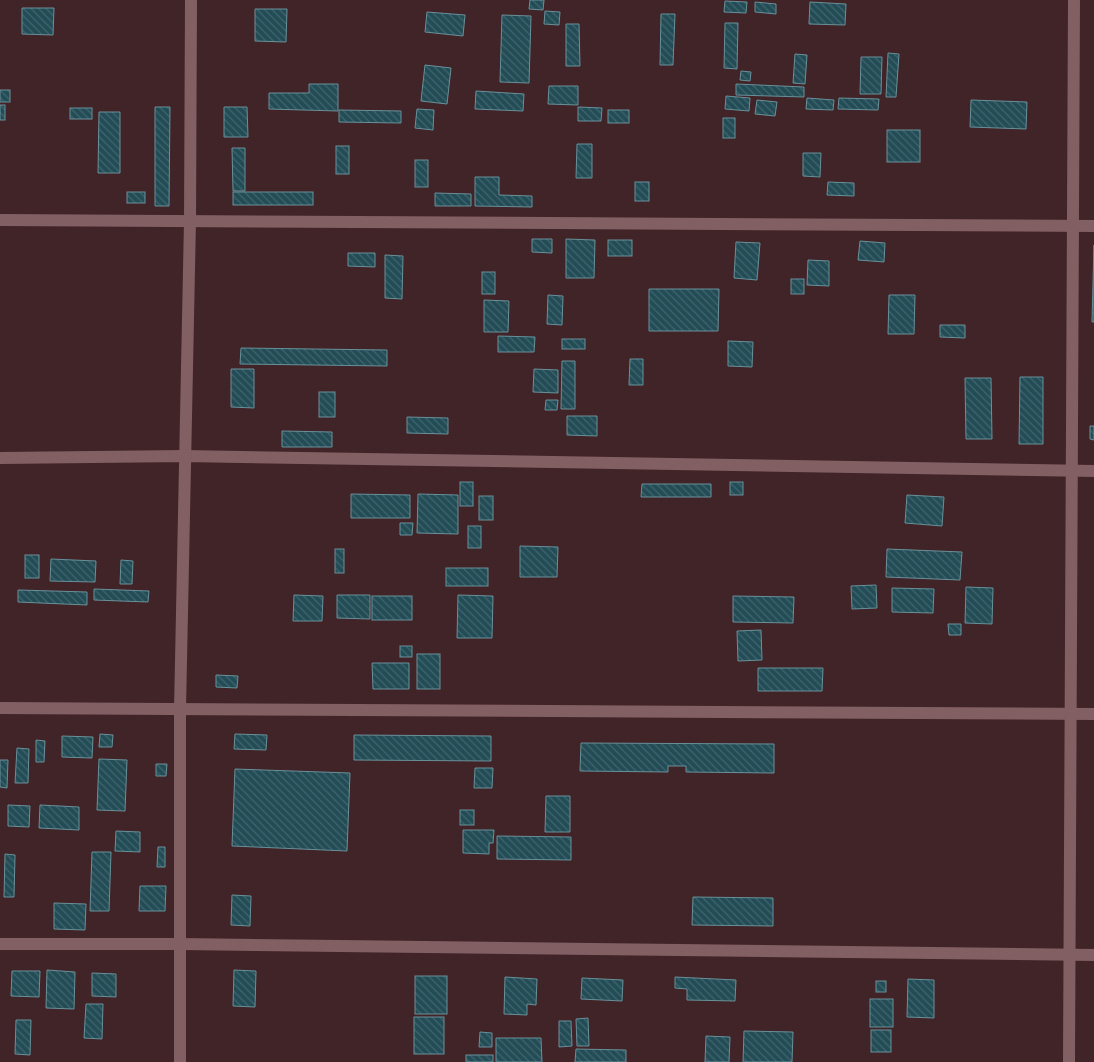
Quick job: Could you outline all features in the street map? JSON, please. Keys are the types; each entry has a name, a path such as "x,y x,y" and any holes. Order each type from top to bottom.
{"street":[{"path":"180,1062 180,710 190,221 191,0"},
{"path":"1069,1062 1074,0"},
{"path":"0,220 1094,226"},
{"path":"0,458 185,456 1094,471"},
{"path":"0,708 1094,714"},
{"path":"0,944 180,944 1094,955"}],"building":[{"path":"530,0 544,0 543,10 529,9"},
{"path":"725,1 747,2 746,13 724,12"},
{"path":"755,2 776,4 776,14 755,12"},
{"path":"810,2 846,4 845,25 809,24"},
{"path":"22,8 54,8 53,35 22,34"},
{"path":"255,9 287,9 286,42 255,41"},
{"path":"545,11 560,12 559,25 544,24"},
{"path":"427,12 465,15 463,36 425,32"},
{"path":"661,14 675,14 673,65 660,65"},
{"path":"502,15 531,16 529,83 500,82"},
{"path":"725,23 738,23 737,69 724,68"},
{"path":"566,24 579,24 580,66 566,66"},
{"path":"888,53 899,54 896,97 886,97"},
{"path":"795,54 807,55 805,84 793,83"},
{"path":"861,57 882,57 881,94 860,94"},
{"path":"425,65 451,68 447,104 421,101"},
{"path":"741,71 751,72 750,81 740,80"},
{"path":"309,84 338,84 338,111 269,109 269,93 309,93"},
{"path":"736,84 804,87 804,97 736,95"},
{"path":"549,86 578,86 578,105 548,104"},
{"path":"0,90 10,90 10,102 0,102"},
{"path":"476,91 524,94 523,111 475,109"},
{"path":"726,96 750,98 749,111 725,109"},
{"path":"807,98 834,100 833,110 806,109"},
{"path":"839,98 879,99 878,110 838,109"},
{"path":"757,100 777,102 775,116 755,114"},
{"path":"971,100 1027,102 1026,129 970,127"},
{"path":"0,105 5,105 5,120 0,120"},
{"path":"155,107 170,107 169,206 155,206"},
{"path":"224,107 247,107 248,137 224,137"},
{"path":"578,107 602,108 601,121 578,121"},
{"path":"70,108 92,108 92,119 70,119"},
{"path":"417,109 434,110 433,130 415,128"},
{"path":"339,110 401,111 401,123 339,122"},
{"path":"608,110 629,110 629,123 608,123"},
{"path":"99,112 120,112 120,173 98,173"},
{"path":"723,118 735,118 735,138 723,138"},
{"path":"887,130 920,130 920,162 887,162"},
{"path":"577,144 592,144 592,178 576,178"},
{"path":"336,146 349,146 349,174 336,174"},
{"path":"232,148 245,148 245,191 233,191"},
{"path":"803,153 821,153 820,177 803,176"},
{"path":"415,160 428,160 428,187 415,187"},
{"path":"475,177 499,177 499,195 532,196 532,207 475,206"},
{"path":"635,182 649,182 649,201 635,201"},
{"path":"828,182 854,183 854,196 827,195"},
{"path":"127,192 145,192 145,203 127,203"},
{"path":"233,192 313,192 313,205 233,205"},
{"path":"435,193 471,194 471,206 435,206"},
{"path":"532,239 552,239 552,253 532,252"},
{"path":"566,239 595,240 594,278 566,278"},
{"path":"608,240 632,240 632,256 608,256"},
{"path":"860,241 885,243 884,262 858,260"},
{"path":"736,242 760,243 757,280 734,278"},
{"path":"1094,245 1094,322 1092,322"},
{"path":"348,253 375,253 375,267 348,266"},
{"path":"385,255 403,256 402,299 385,298"},
{"path":"808,260 829,261 829,286 807,285"},
{"path":"482,272 495,272 495,294 482,294"},
{"path":"791,279 804,279 804,294 791,294"},
{"path":"649,289 719,289 718,331 649,331"},
{"path":"548,295 563,296 562,325 547,324"},
{"path":"889,295 915,295 914,334 888,334"},
{"path":"484,300 509,301 508,332 484,332"},
{"path":"940,325 965,325 965,338 940,337"},
{"path":"498,336 535,337 534,352 498,352"},
{"path":"562,339 585,339 585,349 562,349"},
{"path":"728,341 753,342 752,367 728,366"},
{"path":"241,348 387,350 387,366 240,364"},
{"path":"630,359 643,359 643,385 629,385"},
{"path":"562,361 575,361 575,409 561,409"},
{"path":"231,369 254,369 254,408 231,407"},
{"path":"534,369 558,370 558,393 533,392"},
{"path":"1020,377 1043,377 1043,444 1019,444"},
{"path":"965,378 991,378 992,439 966,439"},
{"path":"319,392 335,392 335,417 319,417"},
{"path":"546,400 558,400 557,410 545,410"},
{"path":"567,416 597,416 597,436 567,435"},
{"path":"407,417 448,418 448,434 407,433"},
{"path":"1090,426 1094,426 1094,440 1090,439"},
{"path":"282,431 332,432 332,447 282,447"},
{"path":"460,482 473,482 473,506 460,506"},
{"path":"730,482 743,482 743,495 730,495"},
{"path":"642,484 711,484 711,497 641,497"},
{"path":"351,494 410,495 410,518 351,518"},
{"path":"418,494 458,495 458,534 417,533"},
{"path":"907,495 944,497 942,526 905,523"},
{"path":"479,496 493,496 493,520 479,520"},
{"path":"400,523 413,523 412,535 400,535"},
{"path":"468,526 481,526 481,548 468,548"},
{"path":"520,546 558,547 557,577 520,577"},
{"path":"335,549 344,549 344,573 335,573"},
{"path":"887,549 962,552 960,580 886,577"},
{"path":"25,555 39,555 39,578 25,578"},
{"path":"51,559 96,561 95,582 50,581"},
{"path":"121,560 133,561 132,584 120,584"},
{"path":"446,568 488,568 488,586 446,586"},
{"path":"876,585 877,608 852,609 851,586"},
{"path":"966,587 993,588 992,624 965,623"},
{"path":"892,588 934,589 933,613 892,612"},
{"path":"94,589 149,591 148,602 94,600"},
{"path":"18,590 87,592 87,605 18,602"},
{"path":"294,595 323,596 322,621 293,621"},
{"path":"337,595 370,595 370,619 337,618"},
{"path":"458,595 493,596 492,638 457,638"},
{"path":"372,596 412,596 412,620 372,620"},
{"path":"733,596 794,597 793,623 733,622"},
{"path":"948,624 961,624 961,635 949,635"},
{"path":"761,630 762,660 738,661 737,631"},
{"path":"400,646 412,646 412,657 400,657"},
{"path":"417,654 440,654 440,689 417,689"},
{"path":"372,663 409,663 409,689 373,689"},
{"path":"758,668 823,668 822,691 758,691"},
{"path":"216,675 238,676 237,688 216,687"},
{"path":"100,734 113,735 112,747 99,747"},
{"path":"235,734 267,735 266,750 234,749"},
{"path":"354,735 491,736 491,761 354,760"},
{"path":"62,736 93,737 92,758 62,757"},
{"path":"36,740 45,741 44,762 36,762"},
{"path":"581,743 774,744 774,773 686,772 686,766 668,766 668,772 580,771"},
{"path":"17,748 29,749 28,783 15,783"},
{"path":"99,759 127,760 125,811 97,810"},
{"path":"0,760 8,760 7,788 0,787"},
{"path":"156,764 167,764 166,776 156,776"},
{"path":"475,768 493,768 492,788 474,788"},
{"path":"235,769 350,773 347,851 232,846"},
{"path":"546,796 570,796 570,832 545,832"},
{"path":"8,805 30,806 29,827 8,826"},
{"path":"40,805 79,807 79,830 39,828"},
{"path":"460,810 474,810 474,825 460,825"},
{"path":"463,830 494,830 493,843 489,843 489,854 463,853"},
{"path":"116,831 140,832 140,852 115,851"},
{"path":"497,836 571,837 571,860 497,859"},
{"path":"158,847 165,847 165,867 157,867"},
{"path":"92,852 111,852 109,911 90,911"},
{"path":"5,854 15,855 14,897 4,897"},
{"path":"140,886 166,886 165,911 139,911"},
{"path":"232,895 251,896 250,926 231,925"},
{"path":"693,897 773,898 773,926 692,925"},
{"path":"54,903 86,904 85,930 54,929"},
{"path":"47,970 75,972 74,1009 46,1008"},
{"path":"234,970 256,971 255,1007 233,1006"},
{"path":"12,971 40,971 39,997 11,996"},
{"path":"92,973 116,974 116,997 92,996"},
{"path":"415,976 447,976 447,1014 415,1014"},
{"path":"505,977 537,979 536,1005 527,1004 527,1015 504,1014"},
{"path":"675,977 736,980 735,1001 687,1000 687,989 675,988"},
{"path":"582,978 623,980 622,1001 581,999"},
{"path":"908,979 934,980 934,1018 907,1017"},
{"path":"876,981 886,981 886,992 876,992"},
{"path":"870,999 893,999 893,1027 870,1027"},
{"path":"86,1004 103,1004 102,1039 84,1038"},
{"path":"414,1017 444,1017 444,1054 414,1054"},
{"path":"588,1018 589,1046 577,1046 576,1019"},
{"path":"16,1020 31,1020 30,1055 15,1054"},
{"path":"559,1021 571,1021 572,1046 559,1047"},
{"path":"871,1030 891,1030 891,1052 871,1052"},
{"path":"744,1031 793,1032 792,1062 743,1062"},
{"path":"480,1032 492,1033 492,1047 479,1047"},
{"path":"706,1036 730,1037 729,1062 705,1062"},
{"path":"496,1038 541,1038 542,1062 496,1062"},
{"path":"576,1049 626,1050 626,1062 575,1062"},
{"path":"466,1055 493,1055 493,1062 466,1062"}]}
